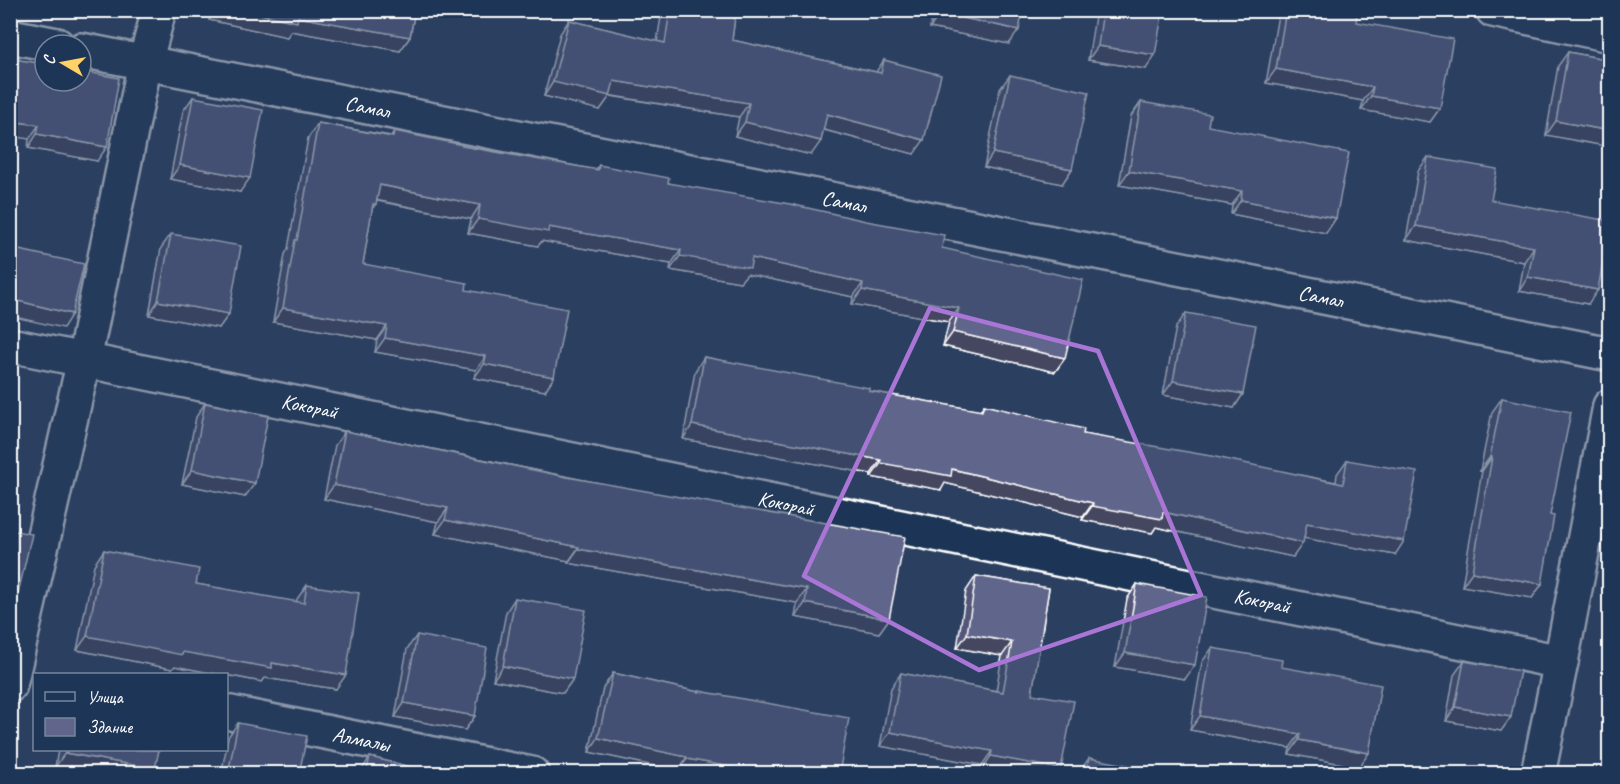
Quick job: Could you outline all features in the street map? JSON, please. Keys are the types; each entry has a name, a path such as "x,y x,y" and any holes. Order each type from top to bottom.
{"street":[{"path":"19,674 145,63 159,10"},
{"path":"1493,10 1610,34"},
{"path":"10,36 33,40"},
{"name":"Самал","path":"93,52 1610,354"},
{"name":"Кокорай","path":"10,345 1561,662"},
{"path":"1538,774 1610,406"},
{"name":"Алмалы","path":"228,712 532,774"}],"highlighted area":[{"path":"930,308 1098,351 1201,595 979,670 804,576"}],"building":[{"path":"241,10 415,10 410,37 298,17 297,22"},
{"path":"670,10 736,10 732,40 881,73 884,60 941,75 924,140 827,114 821,141 745,122 749,103 614,81 610,96 553,82 569,20 665,43"},
{"path":"941,10 1023,10 1019,30 940,13"},
{"path":"1103,10 1163,10 1155,55 1098,46"},
{"path":"1286,10 1343,10 1357,13 1356,22 1453,39 1440,108 1371,96 1373,87 1276,69"},
{"path":"10,50 15,51 14,59 33,62 33,93 93,93 93,73 119,78 107,147 37,134 39,125 10,121"},
{"path":"1568,52 1610,60 1610,131 1556,121"},
{"path":"1010,75 1089,92 1072,169 993,153"},
{"path":"193,97 263,110 250,178 180,165"},
{"path":"1141,102 1210,114 1208,126 1349,153 1336,218 1241,200 1242,191 1129,171"},
{"path":"318,123 393,137 394,131 462,146 598,170 599,165 669,178 668,183 790,204 944,235 942,248 1083,280 1065,358 953,332 959,308 862,290 863,283 752,258 750,268 680,256 681,250 549,227 548,232 478,219 480,205 380,185 376,204 373,204 363,264 467,283 466,290 567,309 554,377 484,364 486,356 385,338 387,326 283,308"},
{"path":"1428,157 1497,169 1491,200 1610,221 1598,290 1528,277 1534,247 1416,226"},
{"path":"171,234 241,246 229,314 158,301"},
{"path":"10,248 84,264 72,314 10,299"},
{"path":"1186,313 1256,325 1243,394 1173,381"},
{"path":"704,357 869,388 869,391 982,411 984,405 1084,429 1083,434 1211,456 1343,484 1347,460 1417,472 1404,541 1307,523 1303,543 1163,512 1162,519 1092,506 1093,503 952,469 951,476 881,463 881,460 692,425"},
{"path":"1502,398 1571,412 1550,515 1554,516 1542,584 1472,572 1492,457 1490,457"},
{"path":"205,403 268,416 255,483 192,470"},
{"path":"345,431 567,477 905,537 889,619 805,603 807,589 578,549 579,547 445,520 448,508 334,485"},
{"path":"10,530 32,534 16,602 10,600"},
{"path":"104,550 199,569 196,584 304,603 307,585 359,593 346,675 272,663 272,668 183,652 182,655 87,636"},
{"path":"976,576 1049,588 1032,694 1074,701 1061,769 991,756 992,751 890,732 901,673 1003,692 1012,642 967,634"},
{"path":"1137,584 1207,597 1195,665 1125,653"},
{"path":"515,598 586,610 573,679 503,666"},
{"path":"417,635 487,648 475,716 404,703"},
{"path":"1212,648 1282,660 1281,667 1381,685 1369,753 1299,740 1300,734 1200,716"},
{"path":"1464,661 1520,671 1511,717 1455,707"},
{"path":"613,673 699,692 849,718 839,774 768,774 687,759 687,757 598,738"},
{"path":"238,723 307,736 299,774 228,774"},
{"path":"65,751 159,751 155,769 65,753"},
{"path":"370,757 439,774 366,774"},
{"path":"1089,758 1144,768 1143,774 1086,774"}]}
